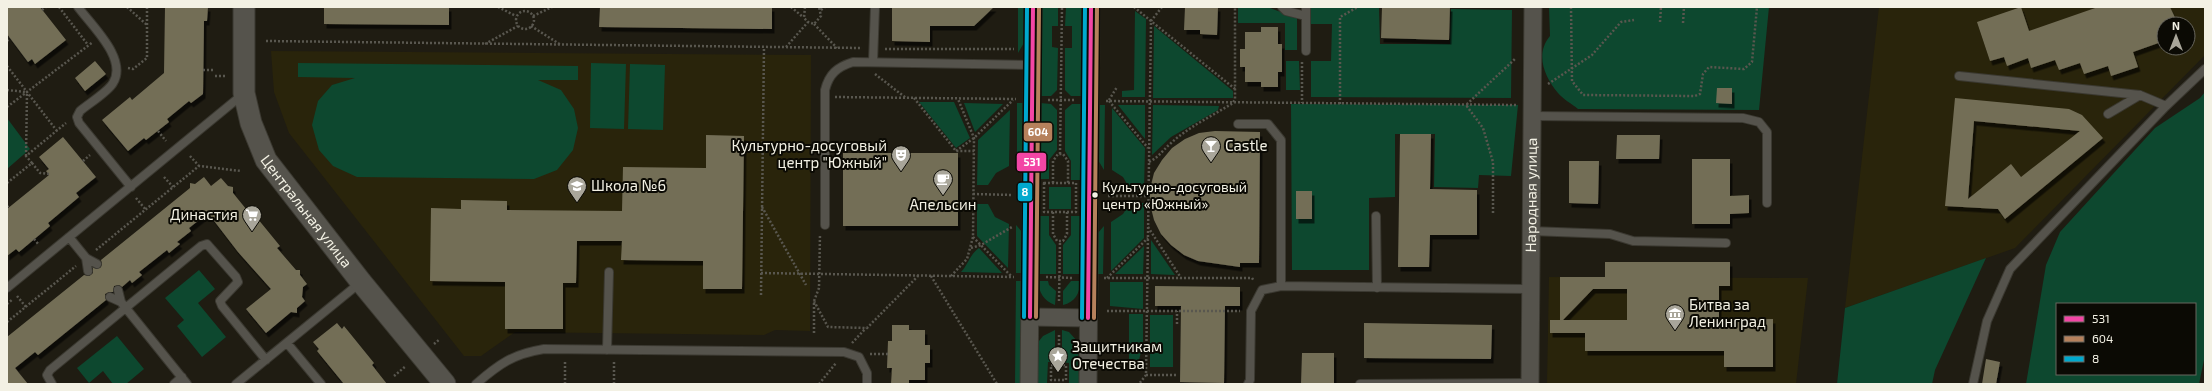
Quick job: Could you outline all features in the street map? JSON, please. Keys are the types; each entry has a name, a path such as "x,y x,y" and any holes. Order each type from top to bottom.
{"street":[{"name":"Центральная улица","path":"244,7 244,94 251,123 266,160 361,282 445,384"},
{"path":"1029,384 1033,7"},
{"path":"1088,384 1091,7"},
{"name":"Народная улица","path":"1530,384 1533,7"},
{"path":"1030,317 1088,318"}],"lane":[{"path":"78,7 114,54 118,68 113,84 80,111 77,117 79,123 131,187"},
{"path":"873,62 875,7"},
{"path":"1282,7 1286,11 1306,16"},
{"path":"1306,7 1306,51"},
{"path":"825,225 825,97 828,80 834,71 843,65 860,62 1032,65"},
{"path":"1973,384 1987,320 2010,269 2166,106 2205,69"},
{"path":"1959,76 2140,95 2166,106"},
{"path":"7,288 244,94"},
{"path":"2108,114 2140,95"},
{"path":"1532,116 1743,118 1759,122 1767,132 1767,203"},
{"path":"1238,124 1268,124 1281,140 1281,286"},
{"path":"1376,216 1376,288"},
{"path":"1531,231 1610,234 1632,241 1726,242"},
{"path":"69,237 86,258 97,264"},
{"path":"52,384 47,374 50,370 124,305 201,246 207,244 236,277 238,282 220,301 222,306 266,360"},
{"path":"86,258 88,271"},
{"path":"609,272 611,350"},
{"path":"236,384 361,282"},
{"path":"1248,384 1250,380 1251,311 1262,290 1281,286 1530,289"},
{"path":"118,290 124,305 187,384"},
{"path":"110,297 124,305"},
{"path":"287,343 321,384"},
{"path":"476,384 509,358 526,352 544,349 844,352 859,357 866,373 866,384"},
{"path":"174,384 182,377"},
{"path":"1360,384 1530,384"}],"path":[{"path":"42,10 46,7"},
{"path":"59,7 88,45"},
{"path":"127,7 147,26"},
{"path":"118,68 133,69 147,58 147,7"},
{"path":"498,7 516,16"},
{"path":"533,16 552,7"},
{"path":"791,7 808,22 814,24 837,48"},
{"path":"804,18 803,11 805,7"},
{"path":"814,24 822,16 820,8 825,7"},
{"path":"1060,154 1062,7"},
{"path":"1134,7 1235,89"},
{"path":"1139,384 1146,374 1150,21 1162,7"},
{"path":"1233,103 1235,89 1235,7"},
{"path":"1340,104 1340,17 1358,7"},
{"path":"1571,7 1570,70 1572,81 1583,95 1695,96 1700,94 1703,74 1709,67 1744,69 1752,62 1757,7"},
{"path":"1660,22 1661,7"},
{"path":"1683,23 1684,7"},
{"path":"516,16 525,9 533,16"},
{"path":"516,16 518,26"},
{"path":"531,26 533,16"},
{"path":"1546,85 1592,55 1621,22 1634,20"},
{"path":"786,47 808,22"},
{"path":"484,44 518,26 522,28 531,26 561,45"},
{"path":"7,107 100,36"},
{"path":"7,41 10,38"},
{"path":"266,41 1014,49"},
{"path":"761,295 764,47"},
{"path":"1302,104 1302,56 1306,51"},
{"path":"1466,105 1518,56"},
{"path":"860,62 906,98"},
{"path":"7,66 57,131 26,156"},
{"path":"203,70 215,70"},
{"path":"1109,101 1117,87"},
{"path":"7,90 27,92"},
{"path":"27,92 26,156 40,173 49,174"},
{"path":"825,97 1014,99 974,138 956,151"},
{"path":"914,98 956,151"},
{"path":"951,276 960,268 971,248 973,237 974,138 958,99"},
{"path":"1047,100 1082,100"},
{"path":"1109,101 1518,105"},
{"path":"1109,101 1149,148"},
{"path":"1149,162 1158,158 1170,144 1184,133 1233,103"},
{"path":"1466,105 1483,128 1493,162 1493,213"},
{"path":"158,131 166,141"},
{"path":"956,151 974,151"},
{"path":"1053,183 1053,161 1058,154 1060,154"},
{"path":"1060,154 1066,157 1068,161 1068,183"},
{"path":"190,156 199,166 241,171"},
{"path":"7,183 32,163"},
{"path":"7,322 199,166"},
{"path":"164,177 173,187"},
{"path":"1044,183 1053,183 1076,183 1076,212 1044,212 1044,183"},
{"path":"973,194 1013,195"},
{"path":"1108,196 1148,196"},
{"path":"762,206 798,274 806,285"},
{"path":"1053,212 1053,234 1057,241 1060,241"},
{"path":"1060,241 1066,238 1067,234 1067,212"},
{"path":"814,333 814,301 819,288 820,274 820,231 825,225"},
{"path":"971,248 981,246 1012,227"},
{"path":"1148,227 1182,278"},
{"path":"973,237 1012,277"},
{"path":"1107,278 1148,238"},
{"path":"34,239 39,245"},
{"path":"1059,305 1060,241"},
{"path":"761,273 1017,277"},
{"path":"819,384 827,377 844,352 866,328 919,276"},
{"path":"930,276 997,384"},
{"path":"1045,277 1080,278"},
{"path":"1101,278 1252,278 1262,290"},
{"path":"17,296 26,307"},
{"path":"814,301 828,327 866,328"},
{"path":"1177,310 1177,324"},
{"path":"1107,311 1251,311"},
{"path":"1059,330 1059,365"},
{"path":"565,384 566,349"},
{"path":"611,350 614,384"},
{"path":"859,357 870,354 888,354"},
{"path":"394,376 408,365"},
{"path":"1051,365 1059,365 1066,365 1066,380 1058,382 1051,380 1051,365"},
{"path":"1146,374 1176,375"}],"shaded area":[{"path":"1879,7 2205,7 2205,55 2015,248 1845,308"},
{"name":"Школа №6","path":"271,51 811,55 810,331 775,330 764,335 515,332 481,356 464,356 289,133 274,92"},
{"name":"Битва за Ленинград","path":"1549,277 1808,278 1796,384 1547,384"}],"green space":[{"path":"1018,7 1025,7 1025,41 1018,53"},
{"path":"1041,7 1058,7 1058,26 1052,26 1052,47 1058,48 1057,90 1051,96 1040,96"},
{"path":"1066,7 1083,7 1082,96 1071,96 1065,90 1065,48 1072,48 1072,26 1065,26"},
{"path":"1311,7 1379,7 1380,44 1450,44 1451,9 1512,10 1511,98 1311,97 1311,61 1331,61 1332,24 1311,24"},
{"path":"1549,7 1769,7 1759,110 1578,109 1558,93 1545,72 1543,65 1543,50 1545,43 1550,36"},
{"path":"1238,8 1270,8 1297,18 1297,50 1285,50 1285,23 1238,23"},
{"path":"1135,11 1146,19 1145,97 1122,97 1122,91 1134,90"},
{"path":"1154,26 1233,91 1233,98 1153,98"},
{"path":"1286,61 1299,61 1300,90 1286,90"},
{"path":"298,63 578,66 578,80 538,80 561,90 574,109 578,128 573,150 557,170 534,179 357,177 333,166 319,150 312,125 318,101 332,85 355,78 298,77"},
{"path":"591,63 626,64 624,129 590,128"},
{"path":"630,64 665,65 663,130 628,129"},
{"path":"2205,92 2205,355 2199,384 2026,384 2046,265 2060,232 2155,128 2200,98"},
{"path":"919,102 954,102 970,138 956,148"},
{"path":"964,103 1003,104 975,132"},
{"path":"1017,103 1024,103 1024,158 1017,165"},
{"path":"1040,103 1051,104 1057,110 1057,150 1049,160 1049,179 1039,179"},
{"path":"1072,104 1082,104 1081,180 1071,180 1071,161 1065,151 1065,110"},
{"path":"1291,104 1518,105 1511,176 1479,175 1478,188 1434,187 1435,134 1395,134 1395,197 1369,198 1369,270 1292,270"},
{"path":"1098,105 1105,105 1104,170 1098,160"},
{"path":"1118,105 1145,105 1145,139"},
{"path":"1153,105 1219,106 1218,110 1171,137 1152,155"},
{"path":"1112,108 1145,148 1144,189 1130,189 1123,177 1112,170"},
{"path":"1010,110 1009,166 996,173 988,185 977,185 978,140"},
{"path":"7,118 30,149 7,169"},
{"path":"1049,187 1071,187 1071,209 1049,209"},
{"path":"1130,203 1144,203 1144,238 1111,271 1111,222 1123,214"},
{"path":"977,204 988,204 995,217 1009,224 1008,268 977,236"},
{"path":"1039,216 1049,216 1049,235 1056,245 1056,274 1039,274"},
{"path":"1071,216 1081,216 1080,274 1063,274 1063,245 1071,235"},
{"path":"1016,225 1023,233 1022,273 1016,273"},
{"path":"1104,226 1103,274 1097,274 1097,234"},
{"path":"1151,240 1175,275 1151,274"},
{"path":"1144,246 1143,274 1115,274"},
{"path":"979,248 1002,273 961,272 973,253"},
{"path":"1986,258 1935,370 1932,384 1837,384 1845,308"},
{"path":"199,270 215,289 198,303 226,337 202,357 177,326 184,320 165,298"},
{"path":"1016,281 1022,281 1021,384 1015,384"},
{"path":"1038,281 1048,281 1049,285 1056,291 1055,305 1045,299"},
{"path":"1071,281 1080,281 1078,294 1074,300 1063,305 1063,291"},
{"path":"1110,282 1143,282 1143,309 1110,306"},
{"path":"1129,314 1143,314 1143,345 1137,367 1129,367"},
{"path":"1150,315 1173,315 1173,367 1150,367"},
{"path":"1055,330 1055,362 1048,362 1047,383 1055,384 1037,384 1039,341 1043,336"},
{"path":"1062,330 1069,332 1078,342 1079,384 1069,384 1069,363 1062,362"},
{"path":"117,336 144,369 126,384 113,384 103,371 89,383 77,368"}],"building":[{"path":"7,7 40,7 66,40 35,64 32,59 28,62 7,34"},
{"path":"165,7 208,7 207,21 204,21 203,94 191,103 189,101 167,119 169,122 146,140 144,138 128,151 102,120 130,97 132,100 164,73"},
{"path":"324,7 449,7 449,25 324,24"},
{"path":"600,7 772,7 772,29 599,27"},
{"path":"892,7 994,7 974,26 930,26 930,42 892,41"},
{"path":"1185,7 1218,7 1217,35 1200,34 1200,30 1184,30"},
{"path":"1382,7 1450,7 1449,40 1381,38"},
{"path":"2021,7 2029,31 2098,7 2170,7 2174,16 2156,16 2156,44 2133,52 2138,67 2111,76 2108,66 2084,74 2080,63 2059,70 2055,60 2031,68 2028,58 2007,66 2004,57 1990,61 1977,22"},
{"path":"1261,27 1278,27 1278,44 1282,44 1282,72 1278,72 1278,87 1261,87 1261,82 1245,82 1245,67 1240,67 1240,49 1245,49 1245,32 1261,32"},
{"path":"95,61 106,74 85,91 75,78"},
{"path":"1717,88 1732,88 1732,104 1716,103"},
{"path":"1955,98 2069,109 2082,115 2103,138 2005,219 1998,209 1945,206","holes":["1974,121 2080,131 2021,177 2011,164 1968,199"]},
{"path":"1215,131 1260,132 1259,263 1240,263 1240,267 1198,261 1184,255 1171,245 1161,234 1154,220 1150,204 1150,189 1154,173 1162,160 1172,148 1185,139 1199,133"},
{"path":"1400,134 1431,134 1430,189 1477,190 1477,235 1430,235 1429,267 1398,267"},
{"path":"706,135 744,136 742,289 703,289 703,261 621,260 622,241 577,241 576,283 563,283 563,329 505,329 505,282 430,281 431,208 461,209 461,200 507,201 507,210 622,211 623,167 706,168"},
{"path":"1617,135 1660,135 1659,159 1616,159"},
{"path":"63,137 96,177 76,193 79,197 48,223 50,226 19,252 16,249 7,256 7,209 49,175 46,171 49,169 39,157"},
{"name":"Культурно-досуговый центр \"Южный\"","path":"843,153 958,153 958,226 843,226"},
{"path":"1692,159 1730,159 1730,196 1749,195 1749,213 1730,214 1730,224 1692,224"},
{"path":"1569,161 1599,161 1598,204 1569,203"},
{"path":"204,177 211,186 221,178 228,186 233,187 233,193 251,215 253,213 280,246 277,248 296,270 300,270 300,275 307,284 303,287 302,297 305,301 297,308 297,313 291,312 266,333 246,309 271,289 238,252 208,213 189,228 191,231 177,242 180,244 169,253 167,250 139,272 142,275 132,283 130,280 122,287 119,285 114,286 113,292 105,294 106,300 38,355 35,352 15,368 28,384 7,384 7,337 84,275 89,276 93,273 93,268 100,268 102,264 101,260 190,188 190,183 195,184"},
{"path":"1296,191 1312,191 1312,219 1296,219"},
{"path":"1605,262 1730,262 1730,286 1719,286 1719,320 1773,319 1773,367 1724,367 1724,351 1585,351 1585,333 1550,333 1550,320 1560,320 1560,277 1605,277","holes":["1593,289 1627,289 1627,320 1563,320"]},
{"path":"1155,286 1240,287 1240,306 1225,306 1224,383 1180,382 1181,306 1155,306"},
{"path":"337,323 342,329 344,326 374,363 372,365 387,384 344,384 317,351 319,349 313,342"},
{"path":"1364,323 1492,325 1491,359 1364,358"},
{"path":"892,325 909,325 909,330 925,330 925,345 930,345 930,363 925,363 925,380 909,380 909,384 891,384 892,368 887,368 888,341 892,341"},
{"path":"1302,353 1334,353 1334,384 1301,384"},
{"path":"1986,359 2000,362 1996,384 1982,384"}],"transit line":[{"name":"8","path":"1024,317 1027,7"},
{"name":"531","path":"1030,317 1033,7"},
{"name":"604","path":"1036,317 1039,7"},
{"name":"8","path":"1082,318 1085,7"},
{"name":"531","path":"1088,318 1091,7"},
{"name":"604","path":"1094,318 1097,7"}],"place":[{"name":"Castle","path":"1211,163"},
{"name":"Культурно-досуговый центр \"Южный\"","path":"901,172"},
{"name":"Культурно-досуговый центр «Южный»","path":"1095,195"},
{"name":"Апельсин","path":"943,196"},
{"name":"Школа №6","path":"577,203"},
{"name":"Династия","path":"252,232"},
{"name":"Битва за Ленинград","path":"1675,331"},
{"name":"Защитникам Отечества","path":"1058,373"}]}
